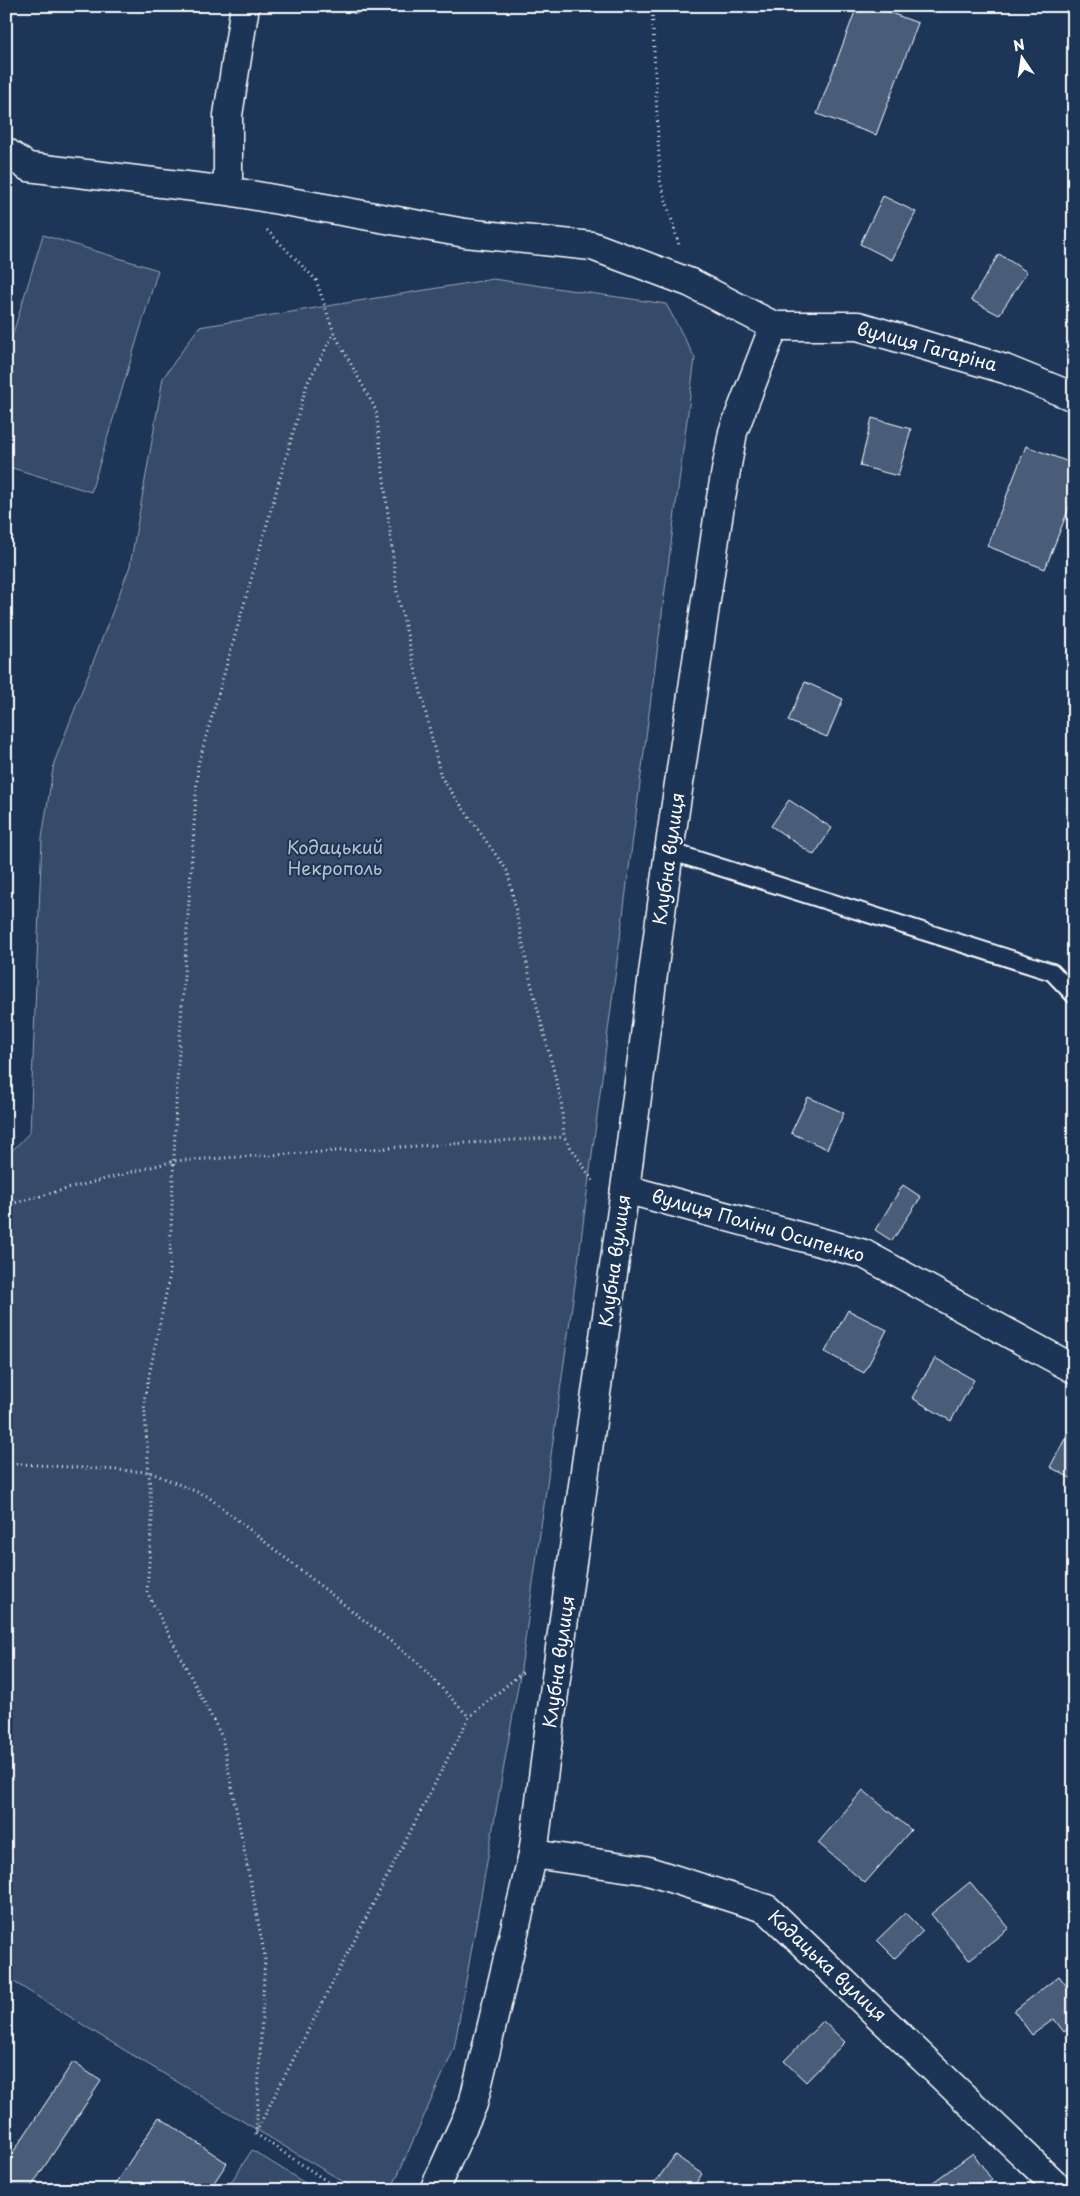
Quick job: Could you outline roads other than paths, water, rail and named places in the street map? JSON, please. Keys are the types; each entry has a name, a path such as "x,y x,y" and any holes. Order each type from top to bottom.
{"street":[{"path":"228,191 228,114 245,6"},
{"path":"6,152 28,167 228,191 465,233 592,246 691,284 774,326"},
{"name":"вулиця Гагаріна","path":"774,326 858,326 1005,369 1074,397"},
{"name":"Клубна вулиця","path":"434,2190 473,2104 533,1854 625,1189 669,851 721,498 733,432 774,326"},
{"name":"вулиця Поліни Осипенко","path":"625,1189 864,1254 1074,1369"},
{"name":"Кодацька вулиця","path":"533,1854 644,1870 767,1909 1061,2190"}],"lane":[{"path":"669,851 1052,972 1074,995"}],"park label":[{"name":"Кодацький Некрополь","path":"335,858"}]}
